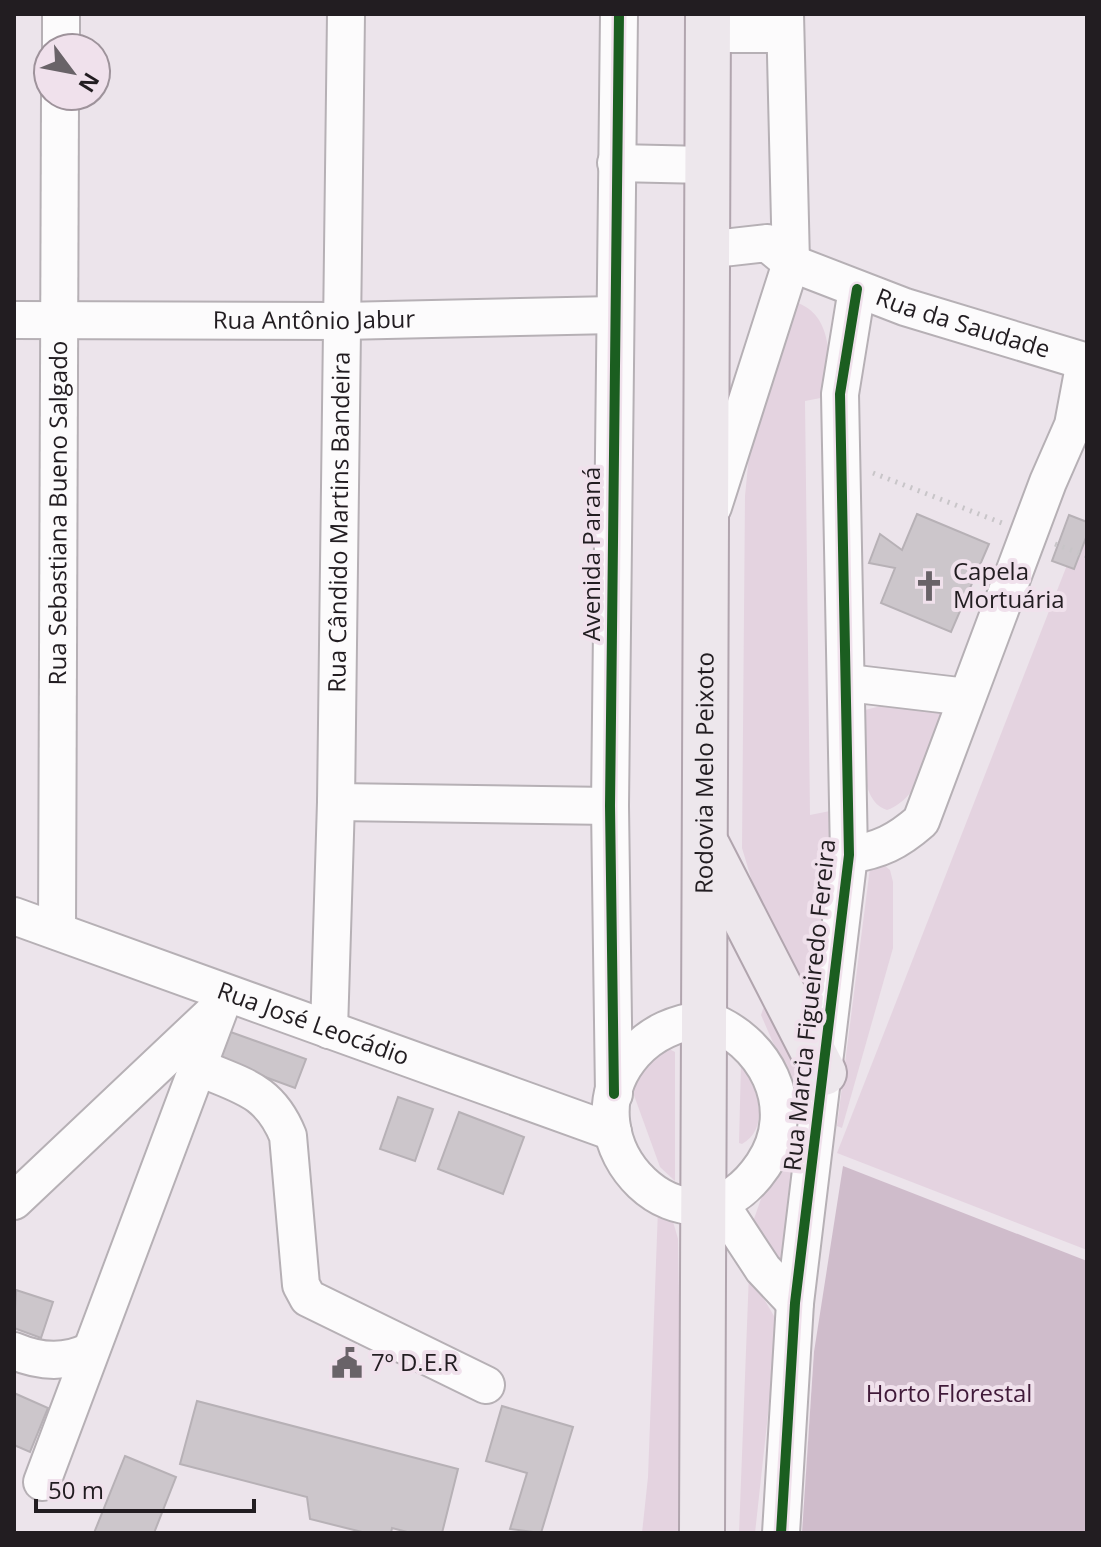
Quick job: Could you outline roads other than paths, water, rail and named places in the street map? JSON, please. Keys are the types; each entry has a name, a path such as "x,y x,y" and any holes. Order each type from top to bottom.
{"main road":[{"name":"Rodovia Melo Peixoto","path":"702,1533 710,1205 704,1019 708,24"},
{"path":"706,842 824,1073"}],"street":[{"name":"Rua Cândido Martins Bandeira","path":"329,1030 336,802 346,14"},
{"name":"Avenida Paraná","path":"613,1132 610,806 619,14"},
{"path":"707,527 791,263 785,24 708,24"},
{"name":"Rua Sebastiana Bueno Salgado","path":"57,931 60,112"},
{"path":"616,163 706,165"},
{"name":"Rua da Saudade","path":"705,250 767,243 791,263 857,289 1086,361"},
{"name":"Rua Marcia Figueiredo Fereira","path":"781,1533 795,1303 849,855 840,394 857,289"},
{"name":"Rua Antônio Jabur","path":"14,320 342,321 614,315"},
{"path":"849,855 881,850 899,841 921,821 1073,425 1086,361"},
{"path":"848,683 967,697"},
{"path":"336,802 610,806"},
{"name":"Rua José Leocádio","path":"14,916 613,1132"},
{"path":"14,1201 133,1092 221,1005 42,1482"},
{"path":"613,1132 628,1169 642,1184 670,1202 710,1205 747,1185 762,1166 774,1145 779,1113 773,1081 757,1053 733,1032 704,1019 679,1023 646,1041 622,1070 614,1094"},
{"path":"198,1067 265,1097 281,1117 288,1136 301,1285 308,1298 486,1385"},
{"path":"133,1092 185,1103"},
{"path":"710,1205 795,1303"},
{"path":"14,1351 54,1360 77,1357 90,1351"}],"place":[{"name":"Capela Mortuária","path":"929,586"},
{"name":"7º D.E.R","path":"347,1363"}],"park label":[{"name":"Horto Florestal","path":"949,1394"}]}
